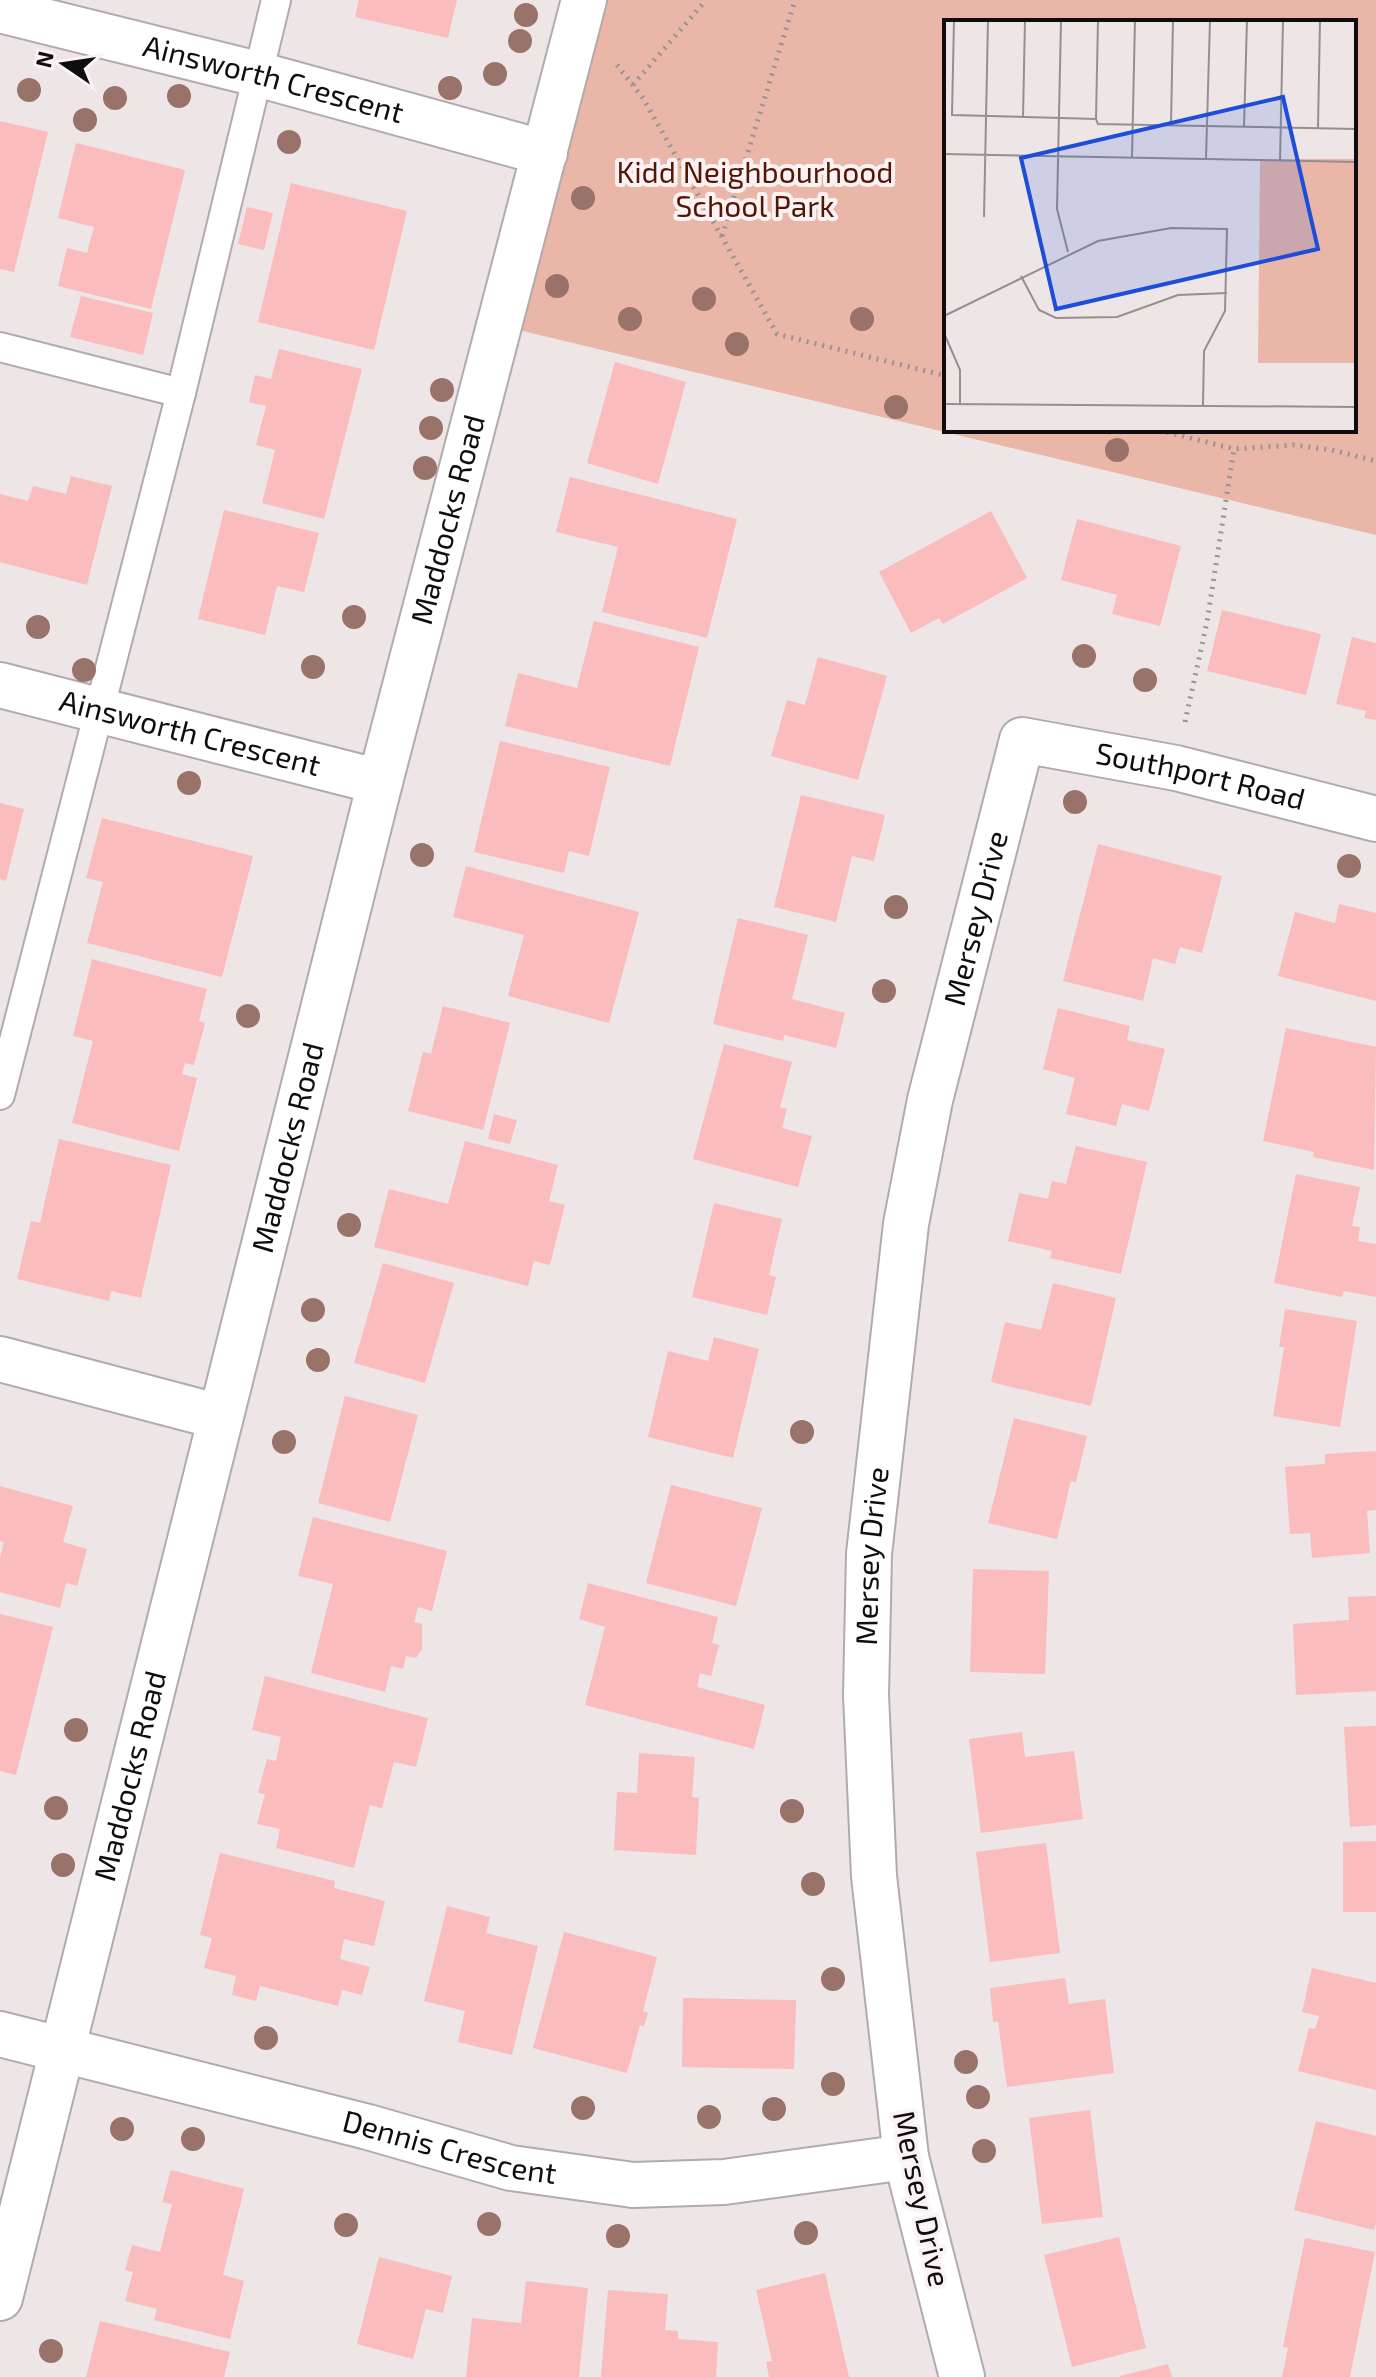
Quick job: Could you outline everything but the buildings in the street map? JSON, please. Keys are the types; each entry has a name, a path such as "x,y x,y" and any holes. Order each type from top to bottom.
{"street":[{"name":"Maddocks Road","path":"0,2298 380,782 582,8"},
{"name":"Ainsworth Crescent","path":"0,10 257,74 545,153"},
{"name":"Ainsworth Crescent","path":"0,685 380,782"},
{"name":"Southport Road","path":"1022,740 1176,768 1376,819"},
{"name":"Mersey Drive","path":"962,2377 906,2157 874,1876 866,1695 869,1554 909,1209 930,1100 1022,740"},
{"path":"0,1359 220,1417"},
{"name":"Dennis Crescent","path":"0,2034 382,2131 511,2168 633,2185 724,2182 906,2157"}],"lane":[{"path":"0,1095 10,1018 98,710 181,393 276,0"},
{"path":"0,347 181,393"}],"path":[{"path":"633,85 706,0"},
{"path":"722,236 795,0"},
{"path":"582,8 633,85 777,334 944,376"},
{"path":"1167,432 1234,449 1294,445 1376,461"},
{"path":"1183,731 1207,622 1234,449"}],"green space":[{"name":"Kidd Neighbourhood School Park","path":"563,0 1376,0 1376,535 945,432 1356,432 1356,20 944,20 944,432 489,323"}]}
